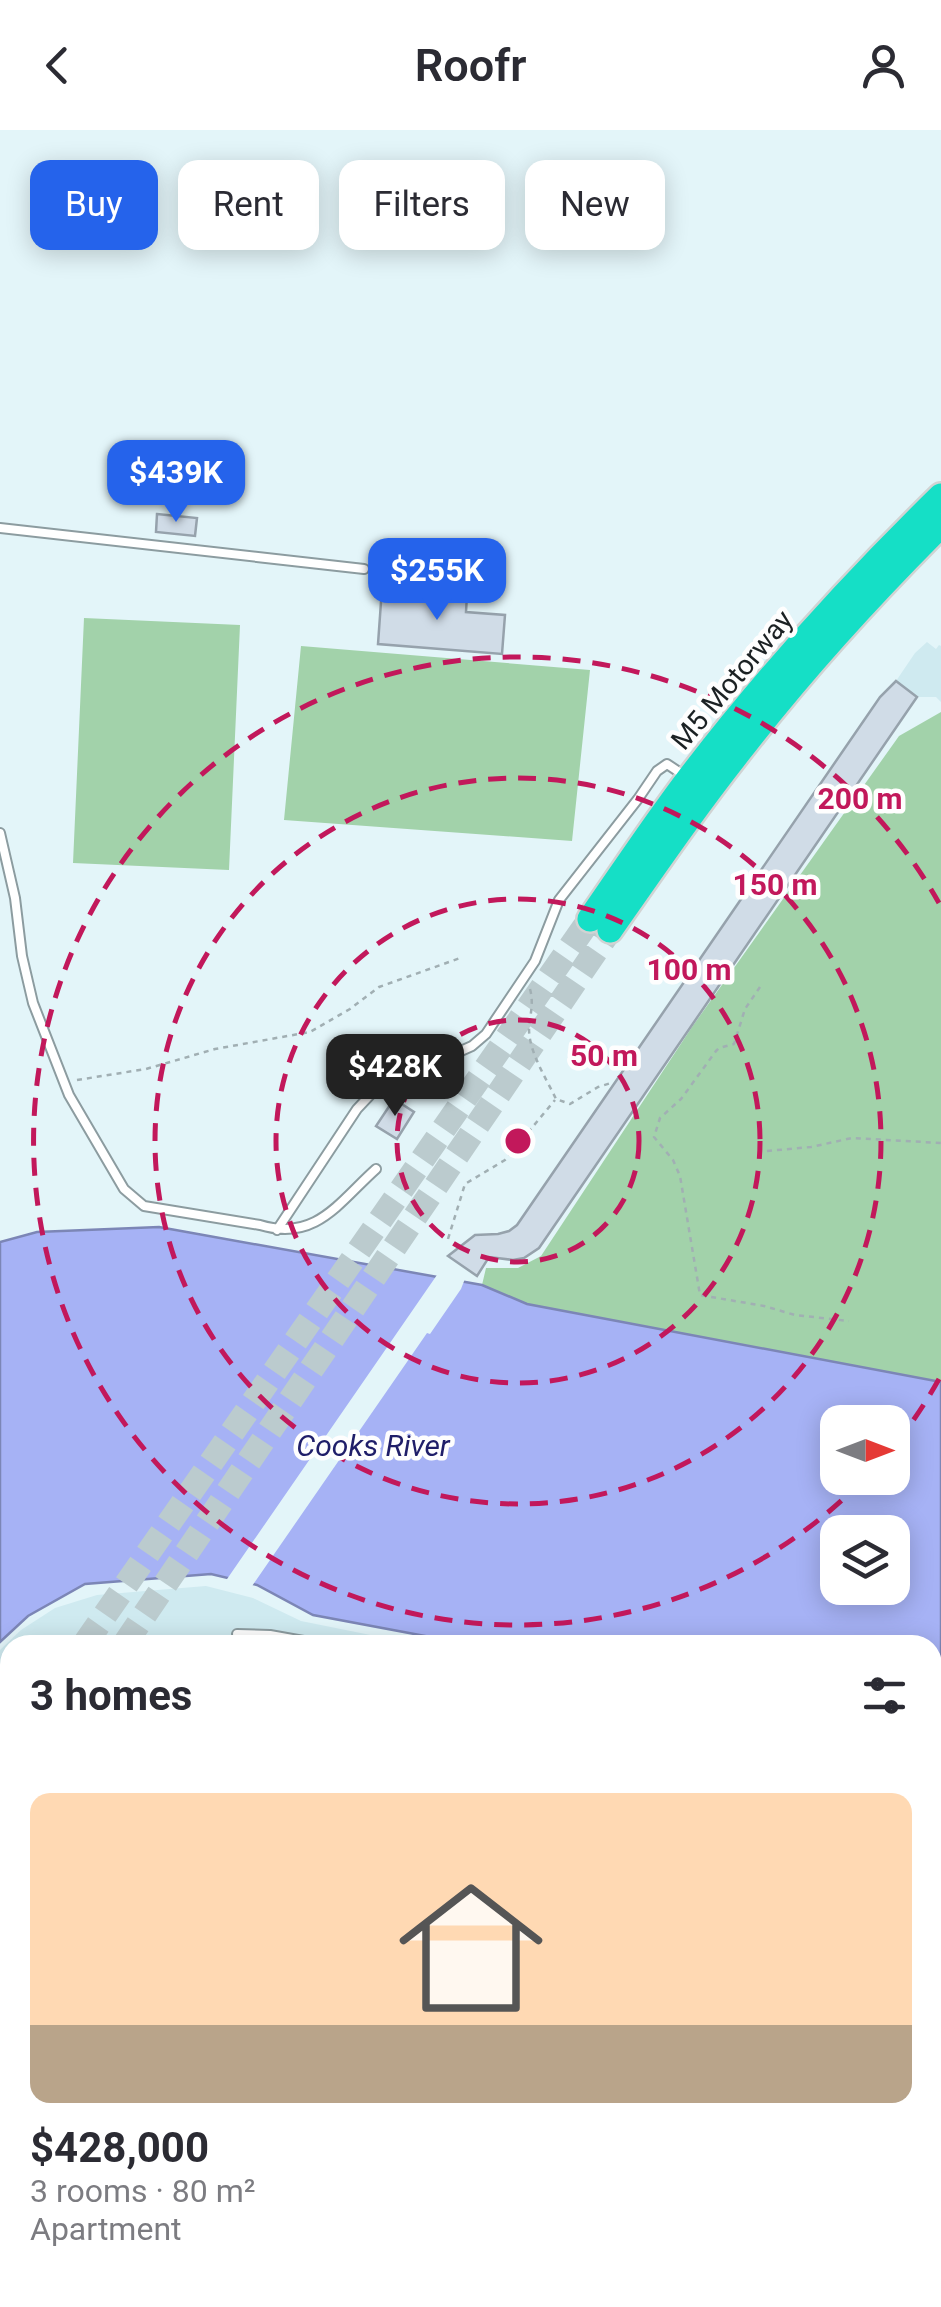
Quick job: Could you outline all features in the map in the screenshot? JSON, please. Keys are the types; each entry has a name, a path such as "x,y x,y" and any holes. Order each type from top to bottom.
{"highway":[{"name":"M5 Motorway","path":"600,924 684,801 818,623 941,496"},
{"name":"M5 Motorway","path":"684,801 745,744 819,654 941,525"}],"lane":[{"path":"0,528 364,569"},
{"path":"276,1230 373,1092 472,1046 486,1034 545,940 559,900 657,770 667,764 684,801"},
{"path":"0,833 34,1003 68,1095 124,1189 144,1206 276,1230 295,1229 332,1212 376,1169"},
{"path":"237,1634 270,1635"}],"path":[{"path":"65,1082 146,1069 215,1049 310,1032 379,987 463,958"},
{"path":"522,980 532,994 529,1032 537,1060 556,1098 570,1104 611,1083"},
{"path":"760,988 745,1009 734,1044 716,1051 688,1090 660,1118 654,1137 673,1160 680,1176 700,1295 849,1321"},
{"path":"448,1239 465,1184 505,1160 556,1098"},
{"path":"766,1150 811,1148 852,1138 941,1143"}],"shaded area":[{"path":"927,642 936,649 941,646 941,702 936,697 917,697 896,681"},
{"path":"206,1586 253,1598 301,1621 370,1635 16,1635 55,1608 97,1595"}],"green space":[{"path":"84,618 240,625 229,870 73,863"},
{"path":"301,646 590,670 572,841 284,820"},
{"path":"941,712 941,1382 527,1304 482,1285 486,1268 518,1268 541,1256 692,1027 899,736"}],"water":[{"name":"Cooks River","path":"159,1227 482,1285 527,1304 941,1382 941,1635 420,1635 313,1615 257,1585 211,1574 85,1584 28,1616 8,1635 0,1635 0,1242 37,1232"}],"pier":[{"path":"439,1272 466,1276 430,1334 427,1333 250,1589 225,1582"}],"building":[{"path":"157,514 197,518 195,536 156,532"},
{"path":"382,588 467,595 466,612 505,615 502,654 378,644"},
{"path":"896,681 917,697 539,1248 513,1260 489,1257 477,1276 448,1256 475,1235 498,1234 517,1225 880,697"},
{"path":"394,1099 414,1112 397,1139 376,1126"}],"tunnel":[{"path":"91,1635 590,919"},
{"path":"131,1635 610,930"}]}
